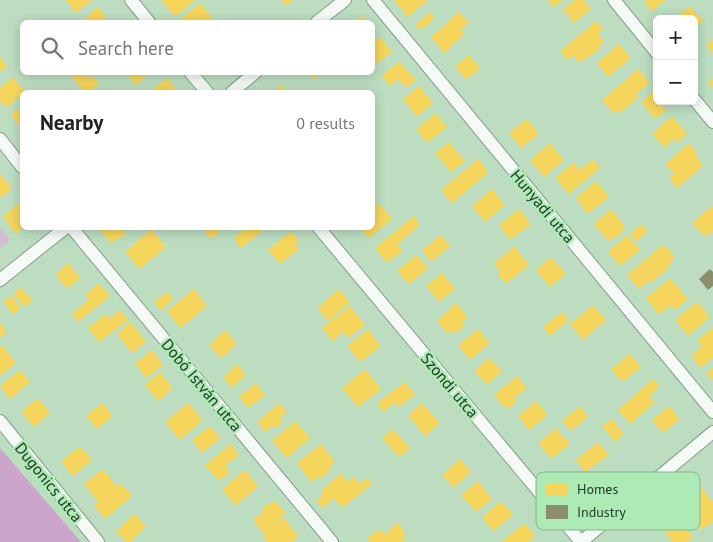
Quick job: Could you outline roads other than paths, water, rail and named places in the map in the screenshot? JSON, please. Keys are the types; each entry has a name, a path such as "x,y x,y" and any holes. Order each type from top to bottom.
{"street":[{"path":"131,0 147,20"},
{"path":"319,20 344,0"},
{"name":"Hunyadi utca","path":"373,0 713,412"},
{"path":"614,0 653,48"},
{"path":"193,75 205,90"},
{"path":"234,90 252,75"},
{"path":"698,104 713,122"},
{"path":"0,139 20,164"},
{"path":"0,280 62,230"},
{"name":"Dobó István utca","path":"74,230 332,542"},
{"name":"Szondi utca","path":"321,230 536,488"},
{"name":"Dugonics utca","path":"0,421 98,542"},
{"path":"665,472 713,432"},
{"name":"Szondi utca","path":"571,530 581,542"},
{"path":"581,542 595,530"}]}
